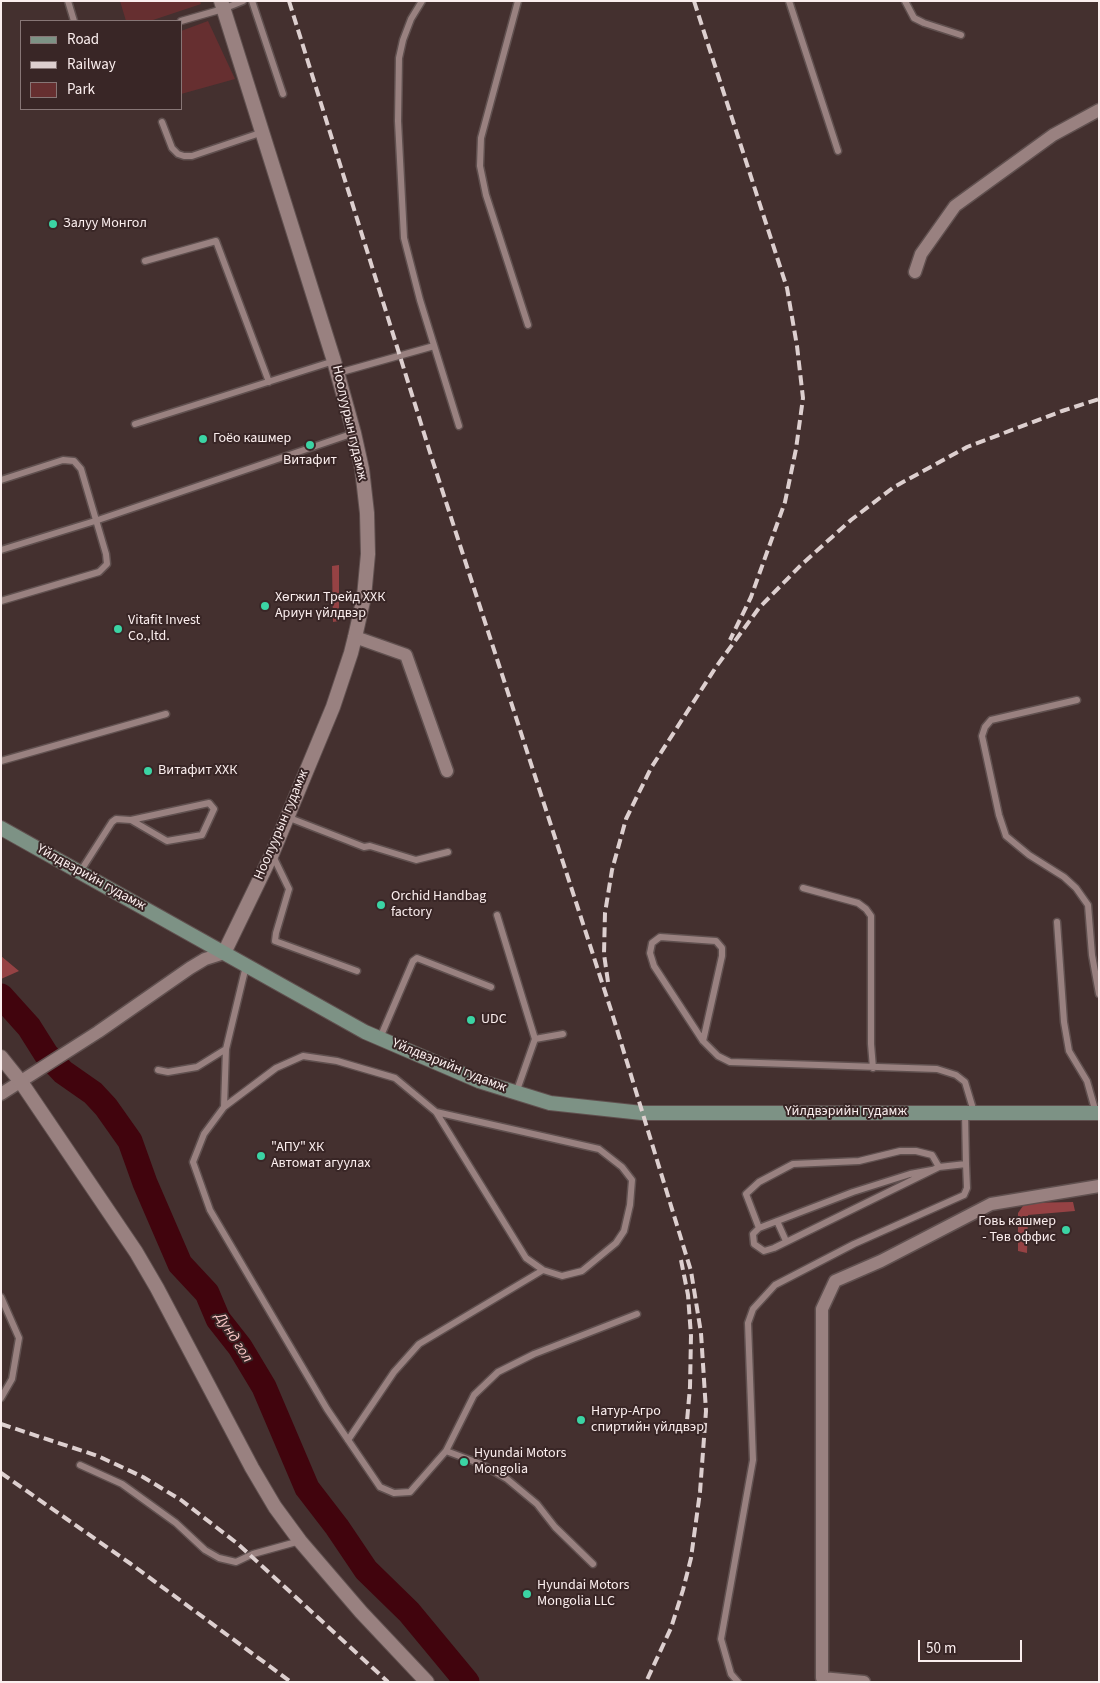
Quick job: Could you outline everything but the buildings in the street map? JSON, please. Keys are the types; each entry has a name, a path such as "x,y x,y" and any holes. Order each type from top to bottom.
{"main road":[{"name":"Yйлдвэрийн гудамж","path":"1,828 365,1032 479,1081 550,1103 642,1113 1097,1113"}],"street":[{"name":"Ноолуурын гудамж","path":"222,5 336,367 354,433 362,469 367,512 368,554 364,597 352,653 333,707 272,854 224,953"},
{"path":"914,272 921,254 955,206 1053,135 1099,110"},
{"path":"355,637 406,655 447,771"},
{"path":"1,1094 98,1032 190,968 205,959 224,953"},
{"path":"1,1058 25,1079 136,1252 157,1288 262,1488 300,1541 361,1612 427,1682"},
{"path":"864,1682 822,1678 822,1309 835,1281 880,1262 991,1204 1099,1186"}],"lane":[{"path":"68,1 74,20"},
{"path":"182,21 222,5 243,1"},
{"path":"252,1 283,94"},
{"path":"422,1 411,19 403,40 400,58 398,121 404,238 434,346 459,426"},
{"path":"518,1 481,138 480,166 486,195 528,325"},
{"path":"789,1 838,151"},
{"path":"905,1 914,18 924,23 961,34"},
{"path":"162,122 172,148 178,154 184,156 192,156 263,132"},
{"path":"145,261 216,241 269,382"},
{"path":"135,424 269,382 434,346"},
{"path":"1,550 96,521 354,433"},
{"path":"1,480 63,460 74,461 81,469 106,554 107,564 99,572 1,601"},
{"path":"1076,700 991,720 985,727 982,736 999,815 1006,836 1029,855 1064,877 1076,888 1088,904 1092,955 1099,994"},
{"path":"1,762 166,714"},
{"path":"80,872 112,822 116,819 131,820 209,804 214,809 202,835 167,841 131,820"},
{"path":"287,817 364,847 370,846 416,860 448,852"},
{"path":"272,854 289,889 275,941 357,971"},
{"path":"803,888 858,904 866,909 871,916 871,1044 873,1068"},
{"path":"497,915 535,1039 516,1093"},
{"path":"1057,922 1064,1022 1069,1051 1087,1081 1097,1113"},
{"path":"703,1041 722,956 722,948 716,941 660,937 652,944 650,953 654,966 703,1041 718,1056 730,1062 936,1069 956,1074 965,1082 970,1112 966,1164 967,1188 964,1195 854,1244 775,1285 753,1309 749,1319 753,1460 721,1639 731,1674 738,1682"},
{"path":"380,1038 413,961 417,958 491,987"},
{"path":"224,1107 226,1049 246,966"},
{"path":"535,1039 563,1034"},
{"path":"158,1070 168,1072 197,1066 226,1049"},
{"path":"436,1112 599,1150 622,1166 632,1180 630,1205 624,1231 616,1243 582,1271 562,1276 543,1270 526,1258 436,1112 395,1078 337,1061 303,1056 276,1068 224,1107 204,1134 193,1162 210,1210 327,1410 380,1488 394,1493 410,1492 446,1451 474,1395 498,1372 534,1354 637,1314"},
{"path":"759,1228 746,1194 759,1182 793,1164 859,1161 900,1151 916,1151 932,1155 939,1166"},
{"path":"932,1170 910,1174 853,1192 759,1228 753,1234 754,1244 764,1251 774,1248 786,1241 932,1170 939,1166 966,1164"},
{"path":"777,1221 786,1241"},
{"path":"348,1440 394,1372 419,1344 543,1270"},
{"path":"1,1297 19,1338 12,1379 1,1398"},
{"path":"446,1451 481,1464 507,1479 538,1504 555,1527 593,1564"},
{"path":"80,1465 122,1484 176,1523 205,1550 219,1558 236,1562 253,1554 300,1541"}],"green space":[{"path":"120,1 200,1 201,4 153,20 126,20"},
{"path":"208,21 235,79 182,94 182,31"}],"shaded area":[{"path":"339,565 339,621 333,622 332,566"},
{"path":"1,956 19,971 1,979"},
{"path":"1073,1202 1075,1211 1028,1215 1027,1253 1018,1251 1018,1213 1025,1203"}],"waterway":[{"name":"Дунд гол","path":"1,996 29,1027 46,1054 63,1072 93,1093 106,1107 130,1141 145,1183 180,1264 207,1293 218,1319 240,1347 264,1387 307,1488 337,1527 366,1570 409,1612 467,1682"}],"railway":[{"path":"289,1 433,462 611,1010 691,1271 701,1333 706,1411 700,1492 691,1558 683,1590 671,1628 646,1682"},
{"path":"694,1 787,288 797,346 803,398 796,449 785,502 751,597 730,640"},
{"path":"608,982 604,954 605,913 612,870 626,819 651,768 716,667 759,608 801,565 851,520 894,487 967,447 1099,399"},
{"path":"681,1260 688,1295 691,1336 690,1387 686,1432"},
{"path":"1,1424 98,1456 143,1477 181,1500 238,1544 388,1682"},
{"path":"1,1473 131,1564 291,1682"}],"place":[{"name":"Залуу Монгол","path":"53,224"},
{"name":"Гоёо кашмер","path":"203,439"},
{"name":"Витафит","path":"310,445"},
{"name":"Хөгжил Трейд ХХК Ариун үйлдвэр","path":"265,606"},
{"name":"Vitafit Invest Co.,ltd.","path":"118,629"},
{"name":"Витафит ХХК","path":"148,771"},
{"name":"Orchid Handbag factory","path":"381,905"},
{"name":"UDC","path":"471,1020"},
{"name":"\"АПУ\" ХК Автомат агуулах","path":"261,1156"},
{"name":"Говь кашмер - Төв оффис","path":"1066,1230"},
{"name":"Натур-Агро спиртийн үйлдвэр","path":"581,1420"},
{"name":"Hyundai Motors Mongolia","path":"464,1462"},
{"name":"Hyundai Motors Mongolia LLC","path":"527,1594"}]}
